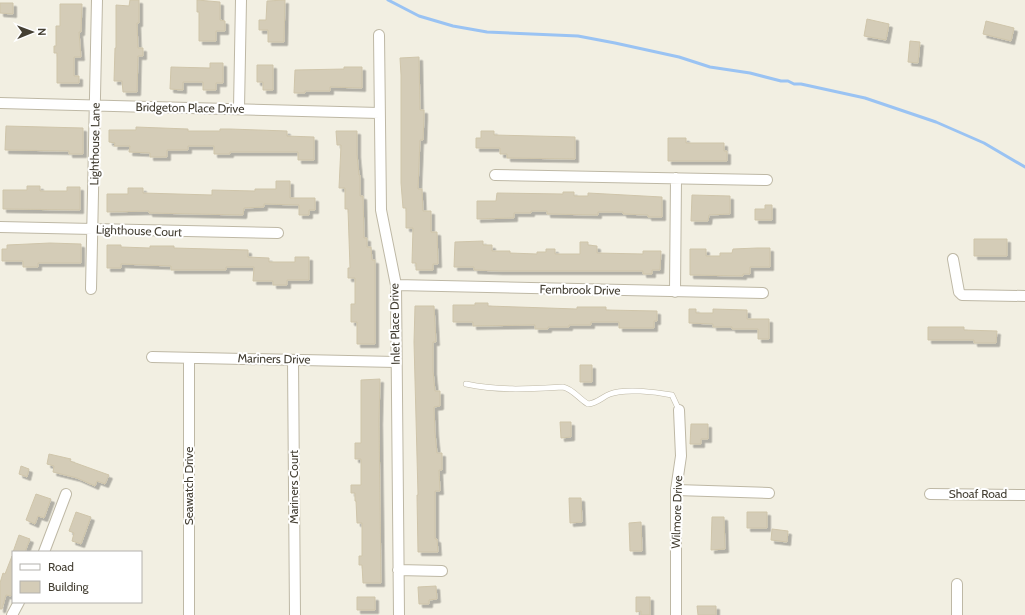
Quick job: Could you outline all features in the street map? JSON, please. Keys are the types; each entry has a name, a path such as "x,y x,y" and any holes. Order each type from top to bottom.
{"street":[{"name":"Lighthouse Lane","path":"91,289 94,230 97,0"},
{"path":"239,108 241,0"},
{"name":"Inlet Place Drive","path":"379,35 381,210 396,285 399,615"},
{"name":"Bridgeton Place Drive","path":"0,103 239,108 379,113"},
{"path":"495,175 767,180"},
{"path":"675,292 676,178"},
{"name":"Lighthouse Court","path":"0,227 278,233"},
{"path":"953,259 959,292 962,295 1025,296"},
{"name":"Fernbrook Drive","path":"396,285 763,294"},
{"name":"Mariners Drive","path":"152,357 396,362"},
{"name":"Seawatch Drive","path":"189,358 189,615"},
{"name":"Mariners Court","path":"293,360 295,615"},
{"name":"Wilmore Drive","path":"676,615 676,490 681,456 679,410"},
{"path":"676,490 769,493"},
{"path":"44,551 66,494"},
{"name":"Shoaf Road","path":"930,494 1025,495"},
{"path":"398,570 442,571"},
{"path":"957,584 957,615"},
{"path":"12,615 18,603"}],"lane":[{"path":"466,384 492,390 562,387 568,388 581,400 588,404 600,401 610,394 657,392 672,396 679,410"}],"building":[{"path":"130,0 139,0 139,23 137,23 138,48 143,48 143,56 138,56 137,92 123,92 122,81 114,81 116,5 129,6"},
{"path":"197,0 220,2 220,20 225,21 225,31 216,31 216,41 199,41 199,12 197,12"},
{"path":"285,0 284,42 268,42 268,30 259,30 259,20 266,20 267,1"},
{"path":"0,3 13,3 13,14 0,13"},
{"path":"60,4 82,4 81,32 79,32 81,57 74,57 74,76 79,76 79,83 57,83 57,53 54,53 54,46 56,46 56,26 60,26"},
{"path":"867,19 889,24 886,40 864,36"},
{"path":"986,21 1014,28 1011,41 983,34"},
{"path":"910,41 920,42 918,63 908,62"},
{"path":"419,57 420,110 424,110 424,117 423,140 420,140 418,189 422,189 423,211 431,211 431,232 437,232 438,264 433,264 433,270 416,270 416,263 412,263 413,228 406,228 406,208 403,208 401,183 400,58"},
{"path":"210,63 223,63 223,83 216,83 216,90 203,90 203,82 183,82 183,90 170,89 171,67 210,68"},
{"path":"257,65 273,65 273,90 263,90 263,82 257,82"},
{"path":"344,67 362,67 362,88 330,87 330,91 305,91 305,93 294,93 295,70 344,69"},
{"path":"6,126 83,128 83,154 69,154 69,151 5,150"},
{"path":"136,127 188,129 188,131 220,131 220,129 230,129 287,131 287,136 314,137 314,160 298,160 298,152 230,152 230,154 214,154 214,146 188,146 188,150 167,150 167,157 150,157 150,153 129,152 130,146 114,146 115,143 109,142 109,130 136,130"},
{"path":"336,131 357,131 360,196 363,196 364,238 367,238 367,247 371,247 372,260 375,260 375,344 357,344 357,322 351,322 351,304 355,304 355,278 348,278 348,268 350,268 348,209 345,209 345,188 339,188 341,145 337,145"},
{"path":"481,131 494,131 494,135 575,137 575,159 507,158 507,154 500,154 500,148 476,148 476,138 481,138"},
{"path":"668,138 686,138 686,143 724,143 724,151 727,151 727,161 668,161"},
{"path":"276,181 290,181 290,198 315,198 315,210 309,210 309,215 299,215 299,205 264,204 264,207 244,208 243,215 149,213 149,211 107,212 107,194 128,194 128,188 143,188 143,193 212,195 212,190 255,191 255,189 276,189"},
{"path":"27,186 40,186 40,191 67,191 67,187 80,187 80,210 3,209 3,190 27,190"},
{"path":"563,192 574,192 574,196 588,196 588,193 662,197 662,217 623,214 623,212 598,212 598,215 547,214 547,211 531,211 531,213 514,213 514,218 477,219 477,201 496,201 497,193 563,194"},
{"path":"692,195 730,196 730,214 709,215 708,221 691,221"},
{"path":"765,205 772,205 772,220 755,220 755,209 765,209"},
{"path":"974,239 1007,239 1007,256 974,256"},
{"path":"483,241 483,245 492,245 492,251 510,251 510,253 537,254 537,252 546,252 546,249 555,249 555,254 580,254 580,242 588,242 588,245 597,246 597,253 643,254 643,251 661,251 660,270 652,270 652,274 643,274 643,271 499,271 474,270 474,267 454,267 455,242"},
{"path":"50,243 81,244 81,263 38,263 38,267 23,267 23,261 2,261 2,249 7,249 7,245"},
{"path":"107,245 121,245 121,247 150,248 150,246 174,246 174,248 248,250 248,257 269,258 269,262 295,262 295,257 309,257 309,280 287,280 287,285 273,285 273,281 253,281 254,267 226,267 226,270 171,270 171,266 121,264 121,268 107,268"},
{"path":"770,248 770,267 750,267 750,274 743,274 743,276 690,275 690,249 706,249 706,256 720,256 720,253 732,253 733,249"},
{"path":"475,303 488,303 488,306 577,309 577,307 606,307 606,310 657,311 657,321 654,321 654,328 619,328 619,322 591,322 591,325 569,325 569,327 548,327 548,329 535,329 535,325 473,326 473,322 453,322 453,305 475,305"},
{"path":"415,306 434,306 436,342 433,342 433,371 435,391 440,391 440,406 434,407 435,433 437,453 442,453 442,470 439,470 440,491 435,491 435,539 437,539 438,552 418,552 414,342"},
{"path":"689,309 696,309 696,313 713,313 713,309 747,310 747,319 769,319 769,339 758,339 758,329 732,329 732,327 713,327 713,324 689,323"},
{"path":"928,327 964,327 964,330 997,331 996,343 974,343 974,340 928,340"},
{"path":"580,365 592,365 592,382 580,382"},
{"path":"380,379 379,421 381,583 363,583 362,565 359,565 359,556 362,556 362,523 357,523 355,493 351,493 351,485 361,485 361,459 355,459 355,443 361,443 361,380"},
{"path":"560,422 571,422 571,437 561,438"},
{"path":"691,424 708,424 708,439 701,439 701,444 690,444"},
{"path":"49,454 71,459 70,461 109,475 105,484 97,481 95,486 77,478 53,472 54,466 47,464"},
{"path":"21,466 29,469 27,477 19,474"},
{"path":"36,494 51,499 44,518 38,516 35,524 26,520"},
{"path":"569,498 581,498 582,522 570,523"},
{"path":"76,512 91,517 81,544 72,541 74,533 69,531"},
{"path":"747,512 767,512 767,528 747,528"},
{"path":"712,517 724,517 725,549 711,550"},
{"path":"641,522 642,551 630,551 629,523"},
{"path":"772,529 788,531 787,542 771,540"},
{"path":"19,535 30,539 25,551 13,551"},
{"path":"12,556 12,592 11,596 6,595 2,609 0,609 0,583 3,573 5,574"},
{"path":"436,586 437,599 429,600 429,604 419,604 418,587"},
{"path":"357,597 375,597 375,610 357,610"},
{"path":"636,597 650,597 650,615 641,615 641,611 636,612"},
{"path":"697,606 716,606 716,615 698,615"}],"waterway":[{"path":"388,0 419,16 453,26 487,32 578,36 679,57 710,67 750,73 781,81 788,81 794,84 801,84 865,98 936,122 984,143 1025,167"}]}
